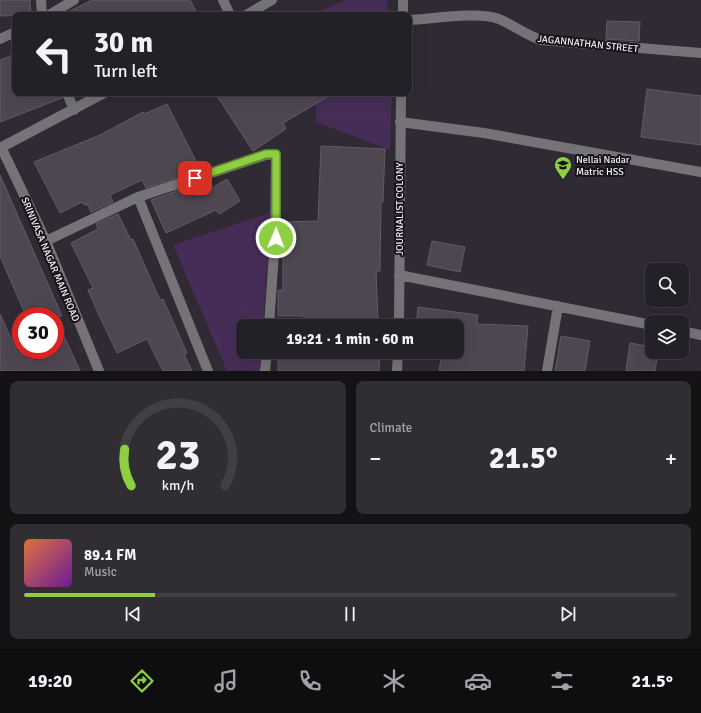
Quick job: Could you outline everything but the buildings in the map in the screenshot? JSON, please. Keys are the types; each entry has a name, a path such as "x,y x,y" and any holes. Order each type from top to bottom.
{"street":[{"path":"41,0 42,12"},
{"path":"53,12 74,0"},
{"path":"223,0 229,12"},
{"path":"251,12 272,0"},
{"path":"403,0 403,12"},
{"name":"JAGANNATHAN STREET","path":"412,20 486,16 499,19 527,35 541,40 701,53"},
{"path":"0,39 12,33"},
{"path":"68,96 74,110"},
{"path":"1,148 99,96"},
{"name":"JOURNALIST COLONY","path":"399,319 401,96"},
{"path":"400,122 484,133 701,172"},
{"name":"SRINIVASA NAGAR MAIN ROAD","path":"1,148 46,241 99,371"},
{"path":"46,241 138,197 266,154 276,154 276,238 270,319"},
{"path":"138,197 208,371"},
{"path":"399,275 645,324"},
{"path":"547,371 558,306"},
{"path":"689,332 701,335"},
{"path":"265,371 266,359"},
{"path":"397,371 398,359"}],"shaded area":[{"path":"345,0 386,0 389,12 316,12"},
{"path":"316,96 392,96 390,150 316,122"},
{"path":"270,213 263,319 236,319 236,359 261,359 260,371 227,371 173,245"}],"place":[{"name":"Nellai Nadar Matric HSS","path":"563,180"}],"route":[{"path":"195,178 266,154 276,154 276,238"}]}
